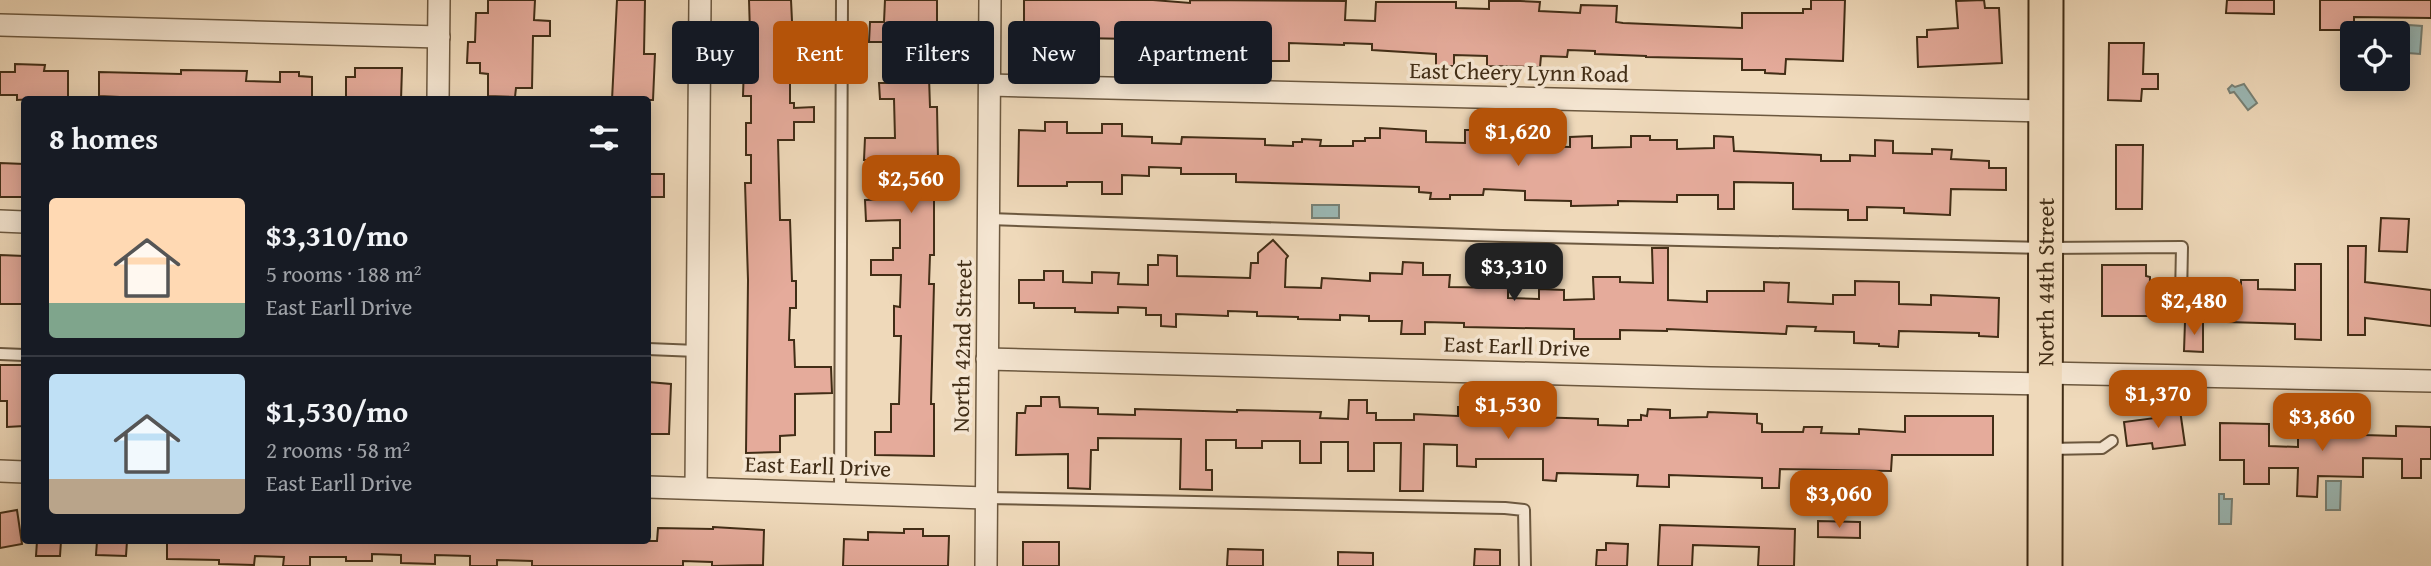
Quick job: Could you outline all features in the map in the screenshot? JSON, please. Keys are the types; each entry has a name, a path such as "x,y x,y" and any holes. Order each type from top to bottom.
{"main road":[{"name":"North 44th Street","path":"2045,566 2046,0"}],"street":[{"path":"438,96 439,0"},
{"path":"696,488 699,0"},
{"name":"North 42nd Street","path":"986,566 990,0"},
{"path":"0,25 439,37"},
{"name":"East Cheery Lynn Road","path":"990,85 2047,111"},
{"path":"0,221 21,222"},
{"name":"East Earll Drive","path":"988,359 1724,378 2431,381"},
{"path":"0,471 21,472"},
{"name":"East Earll Drive","path":"651,487 986,498"}],"lane":[{"path":"840,493 842,0"},
{"path":"989,219 1475,235 2045,248 2182,247 2181,297"},
{"path":"651,349 697,351"},
{"path":"0,354 21,355"},
{"path":"2045,449 2102,448 2112,441"},
{"path":"986,498 1524,510 1525,566"}],"water":[{"path":"2410,25 2422,26 2420,54 2410,53"},
{"path":"2244,84 2257,103 2248,110 2234,92 2230,93 2228,89 2232,85 2235,87"},
{"path":"1312,205 1339,205 1339,218 1312,218"},
{"path":"2326,481 2341,481 2340,510 2326,510"},
{"path":"2219,494 2224,494 2224,499 2232,499 2231,524 2219,524"}],"building":[{"path":"488,0 535,0 534,20 550,21 550,36 533,36 532,88 516,88 515,96 488,96 488,74 480,73 480,63 467,63 468,42 475,42 476,13 488,13"},
{"path":"617,0 645,0 644,54 655,54 653,100 651,96 612,96"},
{"path":"749,0 791,0 792,21 773,21 773,84 790,84 790,103 794,103 794,108 814,107 814,122 794,122 794,140 778,140 780,220 790,220 792,281 796,281 796,308 790,308 789,340 794,340 795,367 831,367 832,393 795,394 795,435 780,436 780,452 746,453 748,280 745,183 751,183 751,155 746,155 746,123 751,123 751,96 743,96 743,84 759,84 759,21 750,21"},
{"path":"885,0 937,0 937,21 884,21"},
{"path":"1024,0 1153,0 1190,3 1190,0 1346,1 1345,20 1375,21 1376,2 1456,2 1456,8 1489,9 1489,1 1520,1 1540,2 1539,11 1580,13 1581,5 1617,6 1616,22 1623,23 1742,28 1742,13 1803,13 1803,9 1811,9 1811,0 1845,0 1843,61 1786,59 1785,74 1765,73 1765,70 1742,70 1742,59 1646,57 1568,50 1567,57 1541,56 1540,67 1487,66 1487,56 1454,55 1454,66 1436,66 1436,54 1372,50 1372,44 1344,43 1289,43 1289,61 1272,61 1272,21 1114,21 1114,39 1100,38 1100,21 1024,21"},
{"path":"1984,0 1985,8 1999,8 2002,63 1918,67 1917,37 1927,37 1927,30 1958,28 1956,1"},
{"path":"2227,0 2274,0 2274,14 2226,13"},
{"path":"2320,0 2431,0 2431,18 2354,17 2354,21 2340,21 2340,30 2320,30"},
{"path":"870,22 882,22 882,42 869,42"},
{"path":"2109,43 2144,43 2143,74 2158,74 2158,89 2142,89 2141,101 2108,100"},
{"path":"15,64 45,65 44,71 68,71 68,96 21,96 21,100 17,100 17,95 0,95 0,72 15,72"},
{"path":"355,68 402,68 401,96 346,96 346,77 355,77"},
{"path":"181,70 247,71 246,81 280,82 280,72 299,72 299,76 312,77 312,96 99,96 99,72 181,74"},
{"path":"879,83 929,84 930,107 937,107 934,255 930,255 929,284 934,284 931,404 934,404 934,456 875,455 875,432 891,432 891,404 899,404 901,336 894,336 894,306 900,307 901,275 871,275 871,260 893,260 893,248 900,248 900,220 866,221 865,200 895,199 894,160 864,160 865,138 895,138 894,99 880,99"},
{"path":"1045,122 1067,122 1067,133 1102,133 1102,124 1122,124 1122,136 1152,137 1152,143 1181,144 1182,137 1265,139 1265,145 1293,146 1293,142 1302,142 1302,139 1321,140 1320,146 1353,146 1353,141 1380,138 1380,128 1426,131 1426,142 1465,143 1465,130 1485,130 1485,141 1515,142 1515,131 1537,132 1536,146 1570,147 1570,137 1592,136 1592,148 1631,147 1631,136 1650,136 1650,140 1677,140 1677,149 1714,148 1714,136 1733,137 1734,151 1821,155 1821,161 1850,161 1850,155 1875,156 1875,140 1893,141 1893,153 1932,154 1932,149 1952,150 1951,159 1989,161 1989,168 2006,168 2006,190 1951,189 1950,215 1904,213 1904,208 1867,207 1867,220 1848,220 1848,210 1793,209 1793,183 1734,182 1734,209 1718,209 1718,195 1677,195 1677,202 1618,201 1618,205 1571,206 1571,201 1525,200 1525,191 1484,189 1483,195 1450,195 1450,199 1430,199 1431,193 1419,192 1419,187 1236,182 1236,174 1181,174 1181,168 1149,167 1149,176 1122,175 1122,194 1102,194 1102,182 1067,182 1067,186 1018,186 1019,130 1045,131"},
{"path":"2116,145 2143,145 2142,209 2116,209"},
{"path":"0,163 21,164 21,197 0,197"},
{"path":"651,174 664,174 664,197 651,197"},
{"path":"2381,218 2409,219 2407,252 2379,251"},
{"path":"1273,240 1288,256 1285,287 1321,288 1322,278 1370,281 1370,273 1402,274 1403,262 1423,263 1423,275 1450,275 1449,287 1508,288 1508,298 1539,299 1539,289 1564,290 1564,300 1594,299 1593,277 1620,277 1620,282 1653,283 1652,248 1668,248 1668,300 1707,302 1707,291 1764,291 1764,282 1789,283 1788,302 1833,304 1833,295 1855,295 1855,281 1899,282 1899,304 1931,305 1931,295 1999,298 1998,337 1979,336 1979,333 1899,331 1898,347 1854,343 1854,332 1815,331 1816,327 1787,326 1786,334 1667,329 1620,330 1620,339 1574,339 1574,329 1464,327 1464,323 1425,322 1425,334 1401,334 1402,321 1369,321 1369,316 1340,315 1340,320 1298,319 1257,316 1257,312 1228,311 1228,316 1176,314 1176,327 1161,326 1161,315 1146,315 1146,308 1118,307 1118,313 1075,312 1075,308 1034,308 1034,303 1019,303 1019,280 1044,280 1044,271 1063,271 1063,282 1092,283 1092,272 1119,273 1118,284 1148,285 1148,265 1158,265 1158,255 1177,256 1177,276 1250,278 1251,263 1258,263 1258,253"},
{"path":"2348,246 2366,246 2365,282 2431,290 2431,326 2365,318 2365,335 2348,335"},
{"path":"0,255 21,256 21,304 0,304"},
{"path":"2295,264 2321,264 2321,340 2295,339 2295,324 2227,322 2227,290 2241,290 2241,280 2258,280 2258,289 2295,290"},
{"path":"2102,265 2146,265 2146,276 2150,277 2149,316 2102,316"},
{"path":"2185,322 2203,322 2203,352 2184,351"},
{"path":"0,365 21,365 21,426 7,427 7,401 0,401"},
{"path":"651,382 671,384 669,434 651,434"},
{"path":"1041,397 1059,397 1060,407 1098,408 1098,414 1135,415 1135,409 1237,410 1321,412 1320,418 1348,419 1349,400 1367,400 1367,413 1376,413 1376,420 1414,420 1414,414 1458,416 1458,407 1472,407 1504,409 1504,416 1598,419 1598,425 1628,426 1628,420 1641,420 1641,415 1647,416 1648,409 1670,410 1670,418 1707,417 1708,412 1757,414 1757,423 1762,424 1762,432 1803,432 1804,427 1822,427 1821,433 1859,434 1859,429 1905,432 1905,416 1993,416 1993,455 1892,455 1891,471 1780,469 1779,488 1762,488 1762,478 1669,475 1669,487 1637,486 1638,475 1557,473 1556,481 1543,480 1543,459 1476,459 1476,467 1457,466 1457,445 1424,444 1423,491 1400,491 1401,443 1374,443 1374,471 1348,471 1348,442 1321,442 1321,463 1300,463 1300,441 1262,441 1262,448 1236,448 1236,440 1206,440 1206,470 1212,470 1212,490 1180,489 1181,439 1098,438 1098,450 1091,450 1090,489 1068,488 1068,454 1016,455 1017,413 1025,413 1026,406 1041,406"},
{"path":"2179,403 2185,445 2153,449 2152,443 2127,446 2124,422 2163,417 2162,406"},
{"path":"2220,423 2269,424 2269,446 2298,447 2298,434 2338,435 2338,428 2364,428 2364,435 2396,436 2396,426 2431,427 2431,459 2421,459 2421,478 2402,478 2402,459 2363,458 2363,477 2318,476 2317,497 2297,496 2298,468 2269,468 2269,484 2244,484 2244,460 2220,460"},
{"path":"17,510 22,544 0,548 0,513"},
{"path":"1818,521 1860,522 1860,538 1818,537"},
{"path":"1660,525 1795,529 1794,566 1758,566 1759,547 1693,545 1692,566 1658,566"},
{"path":"658,528 764,530 763,565 712,566 712,562 683,561 683,566 532,566 532,561 497,560 497,566 470,566 470,556 435,555 435,564 401,563 401,555 372,554 372,561 346,561 346,557 310,557 310,566 283,566 284,557 255,556 254,565 219,564 219,560 167,559 167,544 651,544 651,541 657,541"},
{"path":"904,529 923,529 923,536 949,536 948,566 843,566 844,539 868,540 868,532 904,533"},
{"path":"1023,542 1059,542 1059,566 1023,566"},
{"path":"1606,543 1628,544 1627,566 1596,566 1597,550 1606,550"},
{"path":"37,544 61,544 60,556 36,556"},
{"path":"97,544 127,544 126,556 96,555"},
{"path":"1228,549 1263,550 1263,566 1227,566"},
{"path":"1475,549 1500,550 1500,566 1474,566"},
{"path":"1338,552 1373,553 1373,566 1338,566"}]}
